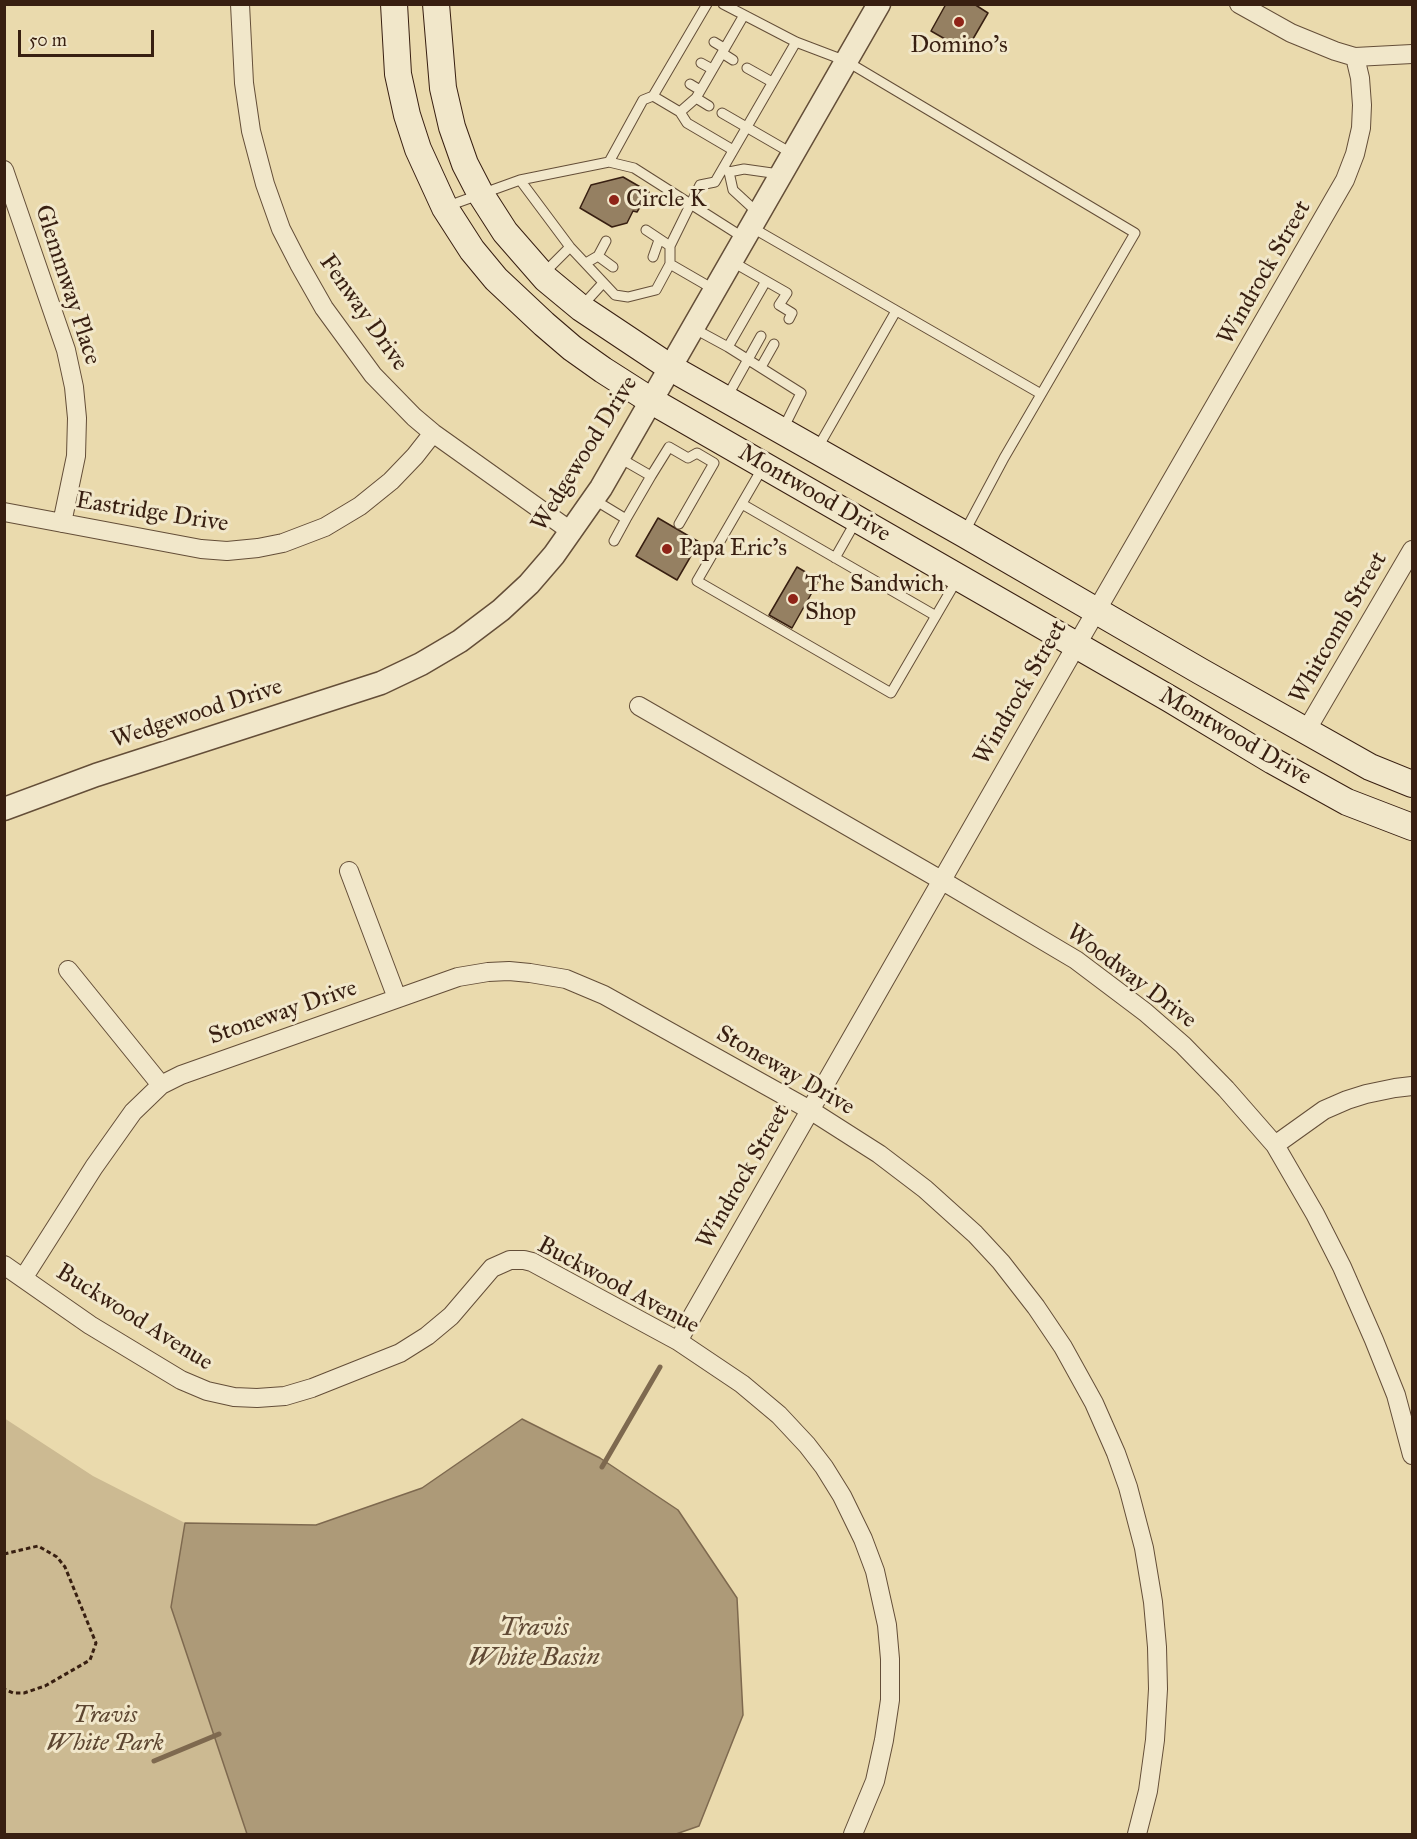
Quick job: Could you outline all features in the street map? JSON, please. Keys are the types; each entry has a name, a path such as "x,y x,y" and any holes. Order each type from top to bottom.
{"main road":[{"name":"Montwood Drive","path":"394,4 398,74 407,115 418,149 445,208 472,250 544,324 603,370 650,400 721,453 764,465 1347,802 1413,827"},
{"name":"Montwood Drive","path":"436,4 443,88 452,127 465,164 505,232 543,274 581,308 670,368 1370,767 1413,784"},
{"path":"879,532 899,497"}],"street":[{"name":"Fenway Drive","path":"240,4 244,83 251,130 265,184 281,229 324,308 374,375 414,417 572,532"},
{"name":"Wedgewood Drive","path":"4,809 96,775 381,682 421,664 460,641 501,610 529,584 554,555 593,499 879,4"},
{"path":"1239,4 1291,33 1354,57 1413,54"},
{"name":"Windrock Street","path":"678,1341 1345,180 1355,154 1362,116 1360,78 1354,57"},
{"name":"Glemmway Place","path":"4,170 8,189 66,350 74,387 77,418 76,456 62,523"},
{"name":"Eastridge Drive","path":"4,512 201,549 226,551 258,548 283,543 325,527 360,506 391,481 433,433"},
{"name":"Whitcomb Street","path":"1306,731 1413,550"},
{"name":"Woodway Drive","path":"639,706 1076,960 1145,1012 1182,1045 1226,1089 1275,1144 1315,1214 1342,1267 1374,1340 1404,1393 1413,1455"},
{"path":"349,871 397,998"},
{"path":"68,970 161,1085"},
{"name":"Stoneway Drive","path":"24,1277 94,1167 133,1112 161,1085 181,1075 458,977 488,972 530,973 566,979 604,995 810,1110 879,1154 925,1189 975,1234 1001,1262 1063,1347 1094,1403 1128,1487 1144,1548 1153,1602 1158,1689 1155,1740 1148,1791 1137,1834"},
{"path":"1275,1144 1324,1110 1347,1100 1413,1086"},
{"name":"Buckwood Avenue","path":"4,1265 90,1325 181,1380 207,1391 234,1397 285,1396 312,1389 400,1353 427,1336 451,1316 492,1268 510,1260 532,1262 678,1341 742,1384 779,1415 807,1445 842,1496 875,1571 887,1625 890,1700 884,1740 874,1780 853,1834"}],"lane":[{"path":"609,162 643,100 653,96 668,72 684,53 696,32 707,4"},
{"path":"723,4 796,42 846,61 1135,233 1041,394 964,534"},
{"path":"680,112 698,94 744,15"},
{"path":"714,42 733,60"},
{"path":"520,180 570,247 615,295 628,297 656,290 670,264 670,246 700,185 715,182 726,170 734,150 796,42"},
{"path":"701,63 712,69"},
{"path":"747,68 772,82"},
{"path":"668,72 677,76"},
{"path":"690,84 709,106"},
{"path":"653,96 680,112 687,123 734,150"},
{"path":"722,113 793,154"},
{"path":"445,208 480,193 520,180 609,162 634,168 691,204 751,227 1041,394"},
{"path":"726,170 781,174"},
{"path":"726,170 751,227"},
{"path":"646,230 670,246"},
{"path":"653,257 659,240"},
{"path":"586,263 598,256 606,241"},
{"path":"543,274 570,247"},
{"path":"598,256 614,267"},
{"path":"731,261 787,293 778,308 792,313 789,319"},
{"path":"670,264 715,290"},
{"path":"728,347 766,281"},
{"path":"581,308 603,282"},
{"path":"816,450 896,311"},
{"path":"692,327 801,393 782,431"},
{"path":"726,399 761,336"},
{"path":"761,367 774,344"},
{"path":"614,541 669,447 688,458 697,453 721,453"},
{"path":"679,524 721,453"},
{"path":"618,457 651,476"},
{"path":"764,465 697,581 891,693 958,578"},
{"path":"593,499 626,519"},
{"path":"742,504 936,616"},
{"path":"835,558 857,519"}],"path":[{"path":"4,1554 38,1546 57,1557 65,1567 96,1643 90,1660 45,1686 24,1693 13,1693 4,1689"}],"green space":[{"name":"Travis White Park","path":"4,1418 93,1476 185,1523 171,1607 247,1834 5,1834"}],"water":[{"name":"Travis White Basin","path":"522,1419 600,1458 678,1510 737,1598 743,1715 699,1826 676,1834 247,1834 171,1607 185,1523 316,1525 422,1488"}],"building":[{"name":"Domino's","path":"946,4 974,4 988,13 966,51 931,31"},
{"name":"Circle K","path":"623,177 649,192 637,212 633,211 627,223 612,227 580,208 591,185"},
{"name":"Papa Eric's","path":"658,518 699,542 677,580 636,556"},
{"name":"The Sandwich Shop","path":"797,567 819,580 792,628 769,615"}],"waterway":[{"path":"602,1467 660,1367"},
{"path":"154,1761 219,1734"}],"place":[{"name":"Domino's","path":"959,22"},
{"name":"Circle K","path":"614,200"},
{"name":"Papa Eric's","path":"667,549"},
{"name":"The Sandwich Shop","path":"793,599"}]}
